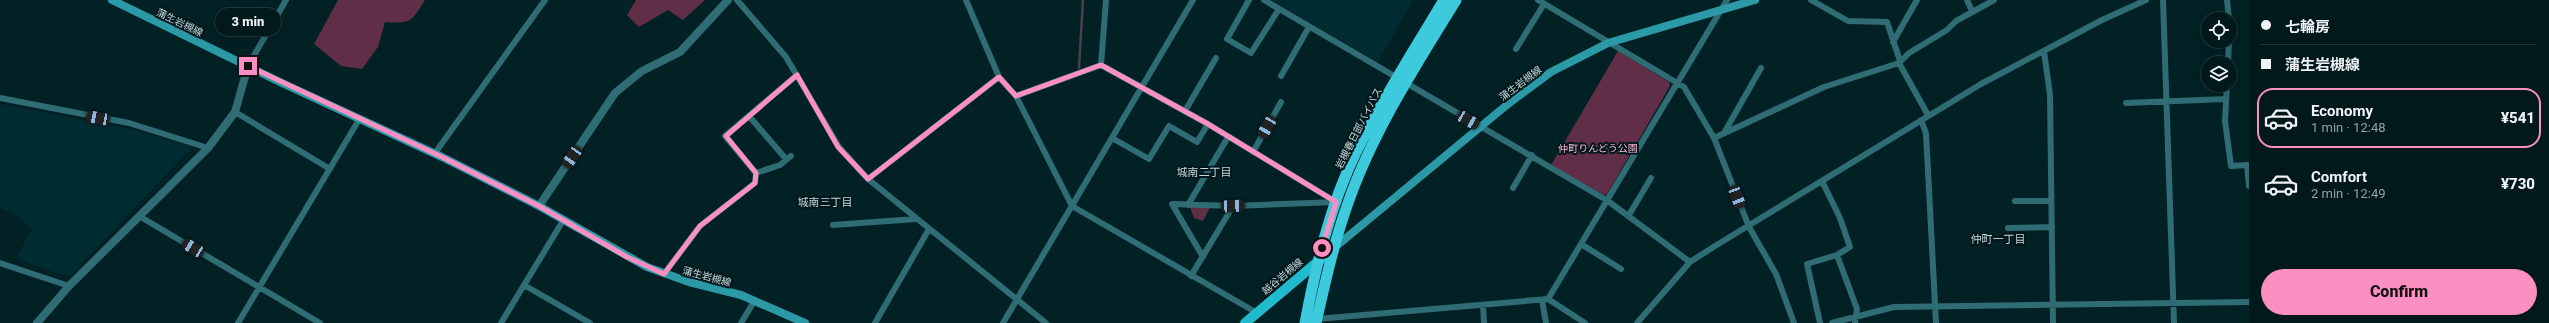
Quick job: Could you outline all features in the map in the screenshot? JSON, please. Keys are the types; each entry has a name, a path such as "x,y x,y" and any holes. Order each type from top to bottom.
{"highway":[{"name":"岩槻春日部バイパス","path":"1317,321 1334,248 1348,202 1401,82 1444,0"},
{"name":"岩槻春日部バイパス","path":"1305,323 1317,263 1336,202 1356,153 1456,0"}],"main road":[{"name":"蒲生岩槻線","path":"112,0 248,66 435,153 539,206 627,257 664,274 755,300 805,323"},
{"name":"蒲生岩槻線","path":"1334,248 1481,127 1551,72 1608,43 1755,0"},
{"name":"越谷岩槻線","path":"1245,323 1334,248"}],"street":[{"path":"40,322 69,286 208,148 235,112 248,66 286,0"},
{"path":"435,153 545,0"},
{"path":"539,206 615,93 642,71 680,52 728,0"},
{"path":"737,0 786,57 838,147 868,179 1046,323"},
{"path":"966,0 999,77 1016,96 1072,206 1256,313"},
{"path":"1101,65 1106,0"},
{"path":"1003,323 1018,300 1193,0"},
{"path":"1249,0 1226,39 1251,53 1279,9"},
{"path":"1264,0 1401,82 1532,155 1608,201 1629,215 1690,262"},
{"path":"1538,0 1684,87 1714,138 1749,226 1776,274 1794,323"},
{"path":"1546,323 1545,299 1608,201 1727,0"},
{"path":"1811,0 1848,21 1887,22 1900,62 1928,115"},
{"path":"1893,42 1917,0"},
{"path":"1967,0 1972,11"},
{"path":"1714,138 1824,87 1900,62 1909,52 1947,30 1972,11 1994,0"},
{"path":"1637,323 1690,262 1928,115 1981,84 2102,20 2146,0"},
{"path":"2163,0 2168,102 2174,323"},
{"path":"2228,0 2229,12"},
{"path":"1516,49 1544,4"},
{"path":"1281,76 1310,27"},
{"path":"2044,51 2050,95 2052,323"},
{"path":"1185,111 1216,58"},
{"path":"1016,96 1101,65 1208,124 1336,202"},
{"path":"1724,133 1761,68"},
{"path":"664,274 700,226 755,183 756,173 726,136 797,75"},
{"path":"868,179 999,77"},
{"path":"2226,92 2225,121 2231,166 2247,165 2249,186"},
{"path":"0,98 129,123 208,148"},
{"path":"2126,103 2226,99"},
{"path":"1253,152 1281,102"},
{"path":"235,112 330,169"},
{"path":"749,116 789,158 780,165 756,173"},
{"path":"238,323 360,118"},
{"path":"1921,120 1926,133 1930,246 1936,307 1936,323"},
{"path":"1112,138 1149,159 1169,126 1197,142 1208,124"},
{"path":"1188,205 1228,137"},
{"path":"1513,188 1532,155"},
{"path":"1629,215 1651,178"},
{"path":"1820,323 1807,264 1837,255 1850,247 1840,218 1822,181"},
{"path":"2014,201 2051,202"},
{"path":"1202,257 1172,204 1233,206 1336,202"},
{"path":"1191,276 1233,206"},
{"path":"139,216 320,323"},
{"path":"833,225 916,219"},
{"path":"501,323 564,220"},
{"path":"2008,228 2052,227"},
{"path":"875,323 929,229"},
{"path":"1581,244 1621,269"},
{"path":"1837,255 1857,309 1856,320"},
{"path":"0,263 69,286"},
{"path":"524,284 590,323"},
{"path":"1317,321 1545,299 1585,323"},
{"path":"741,323 755,300"},
{"path":"1832,323 1856,320 1894,307 2052,304 2174,305 2249,302"},
{"path":"1483,305 1484,323"}],"shaded area":[{"path":"1271,0 1413,0 1378,62"},
{"path":"0,104 123,127 190,146 190,150 72,274 64,276 16,258 32,229 14,214 0,208"}],"green space":[{"path":"338,0 425,0 410,20 405,22 385,22 378,47 362,69 341,66 314,44"},
{"path":"636,0 705,0 683,20 668,10 639,27 627,15"},
{"name":"仲町りんどう公園","path":"1618,51 1669,82 1670,86 1607,194 1604,195 1551,165"},
{"path":"1190,207 1210,207 1203,221 1194,218"}],"waterway":[{"path":"1079,68 1083,0"}],"district":[{"name":"城南二丁目","path":"1204,172"},
{"name":"城南三丁目","path":"825,202"},
{"name":"仲町一丁目","path":"1998,239"}],"route":[{"path":"248,66 442,157 539,206 627,257 664,274 700,226 755,183 756,173 726,136 797,75 838,147 868,179 999,77 1016,96 1101,65 1208,124 1336,202 1322,248"}]}
